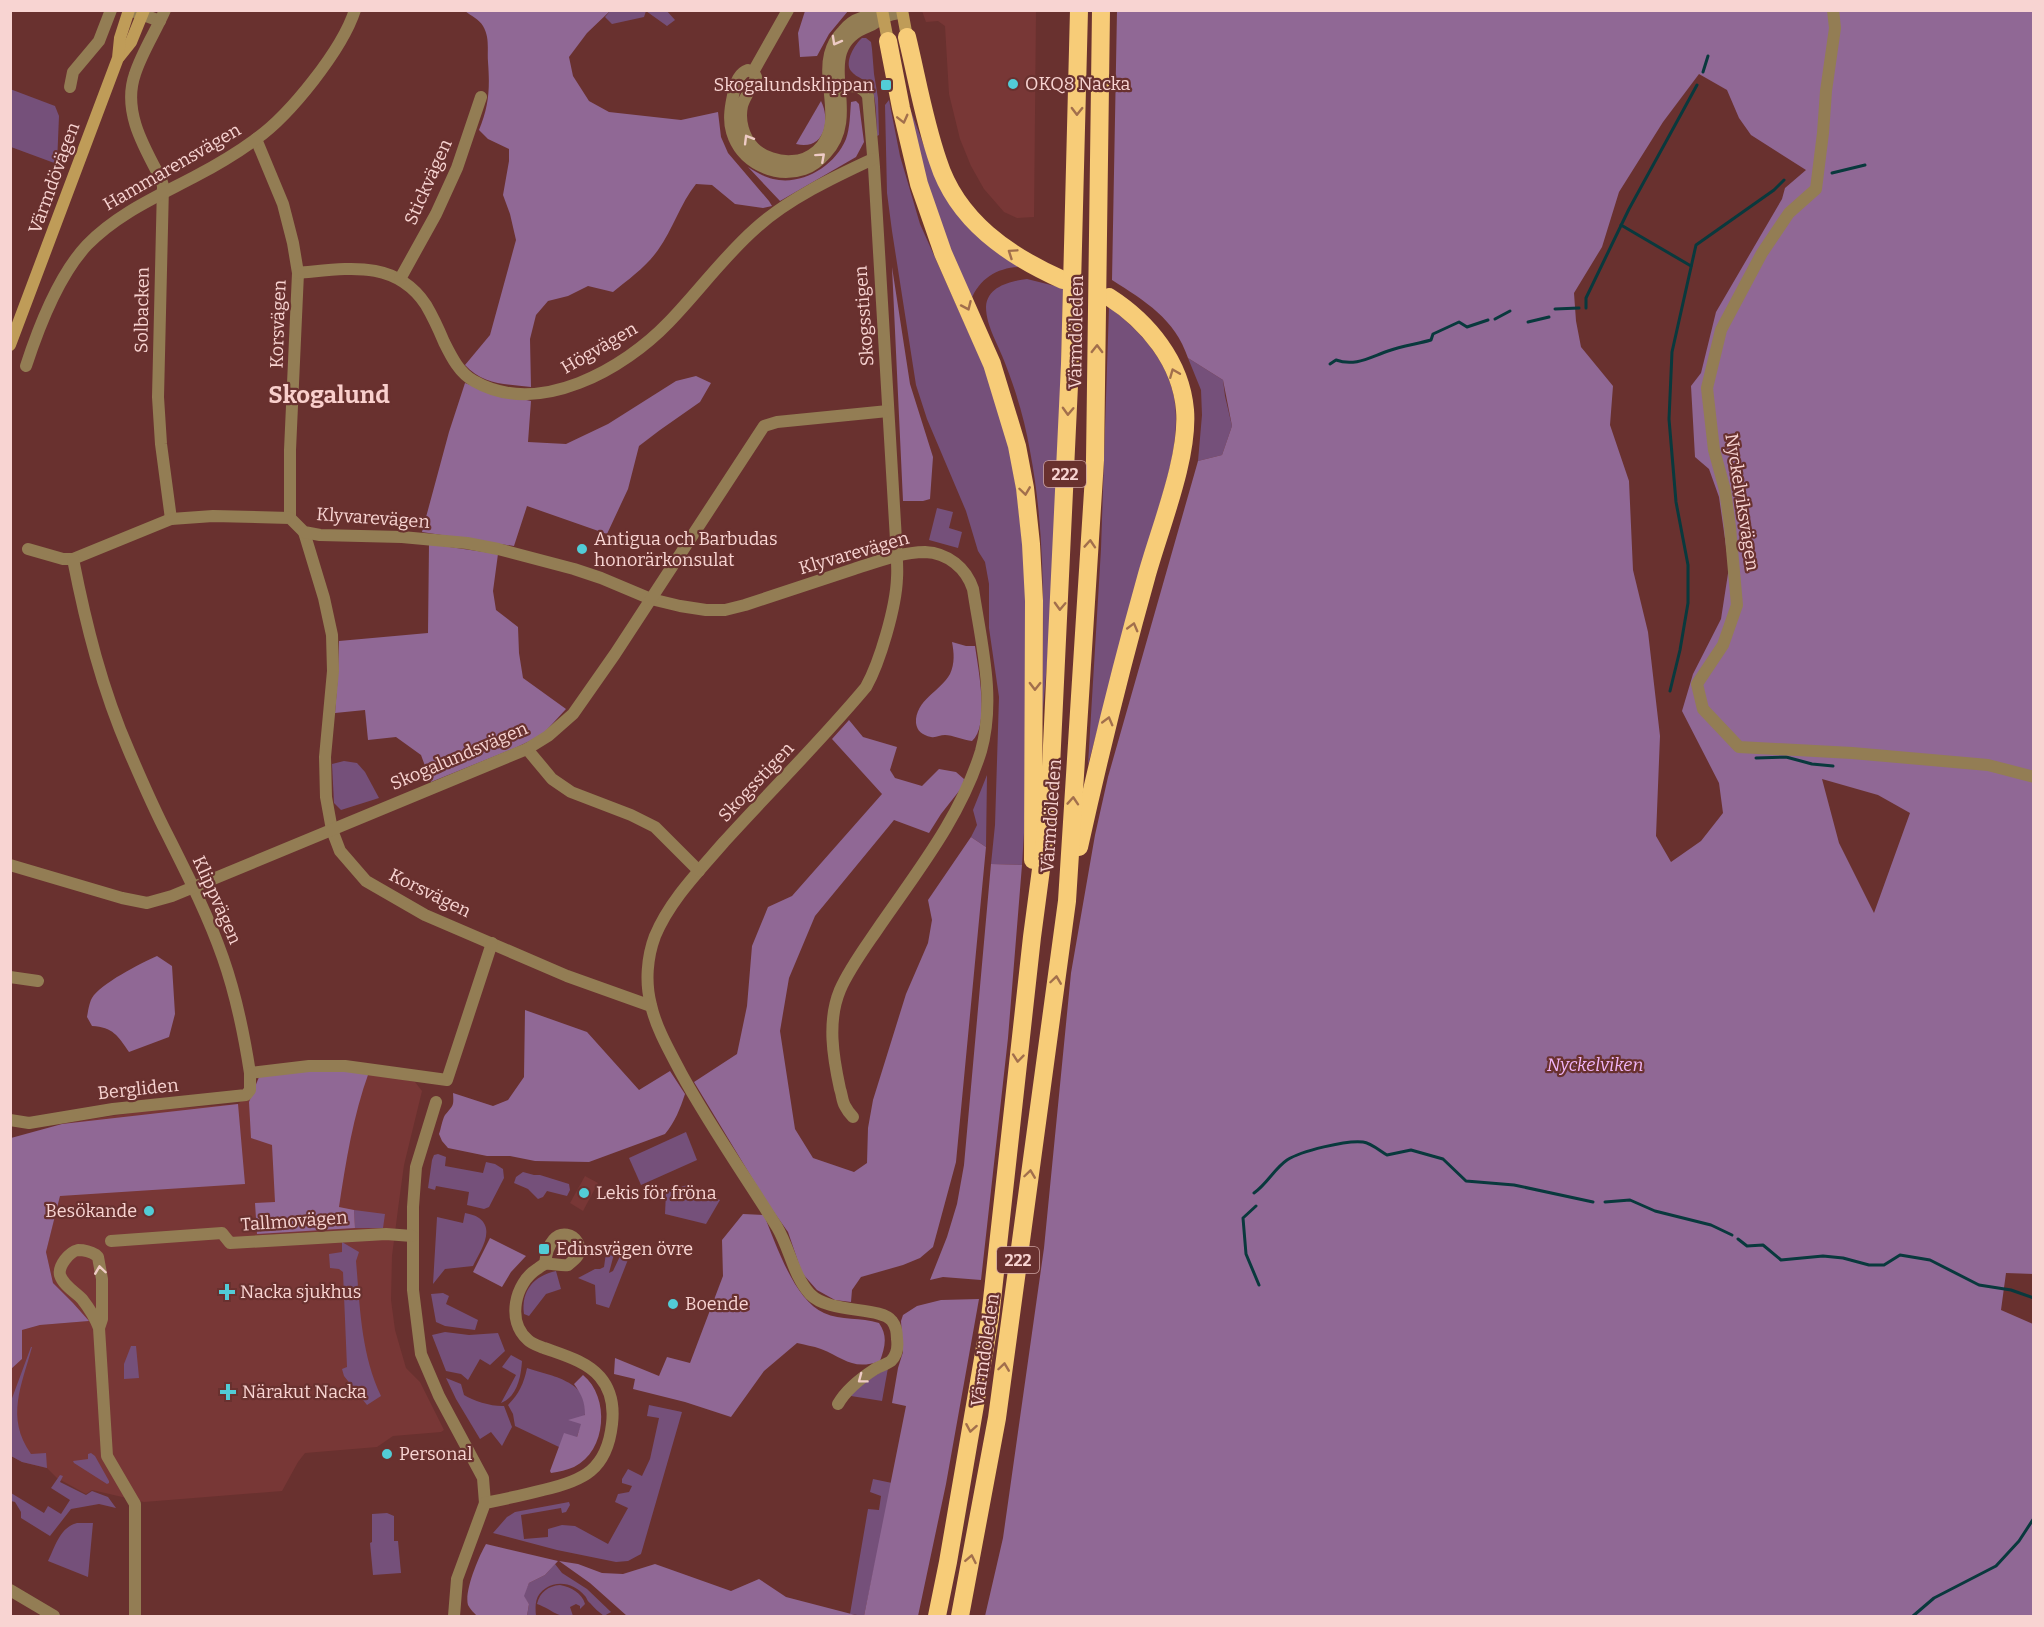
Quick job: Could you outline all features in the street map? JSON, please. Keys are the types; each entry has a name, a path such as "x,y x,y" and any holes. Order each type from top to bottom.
{"highway":[{"name":"Värmdöleden","path":"937,1617 990,1318 1032,937 1049,809 1070,364 1079,10"},
{"name":"Värmdöleden","path":"960,1617 997,1418 1067,901 1095,460 1101,10"},
{"path":"1100,86 1107,10"},
{"path":"907,37 938,162 956,197 977,225 993,240 1024,262 1063,280"},
{"path":"888,41 919,184 943,253 992,364 1017,446 1025,488 1034,601 1032,937"},
{"path":"1067,901 1105,731 1175,479 1185,429 1185,409 1181,389 1171,364 1156,339 1140,321 1109,297"}],"main road":[{"path":"902,11 907,37"},
{"name":"Värmdövägen","path":"10,345 118,58 120,38 137,12"},
{"path":"883,14 888,41"}],"street":[{"path":"70,87 73,72 99,41 111,10"},
{"name":"Hammarensvägen","path":"26,366 39,329 65,275 81,253 117,219 196,176 256,139 289,108 329,59 354,10"},
{"path":"788,10 753,72 755,79 742,106 742,129 754,148 761,153 778,160 794,161 808,157 821,147 830,128 834,87 830,54 840,34 848,25 863,16 902,11"},
{"name":"Nyckelviksvägen","path":"1833,10 1835,28 1816,189 1790,213 1762,253 1721,330 1707,388 1714,450 1728,508 1737,605 1723,645 1697,684 1703,709 1740,747 1852,753 1988,765 2034,777"},
{"name":"Värmdövägen","path":"132,109 134,76 163,16 137,12"},
{"name":"Skogsstigen","path":"834,87 858,86 865,91 867,96 873,159 896,557 897,579 893,604 880,653 866,687 699,871 665,916 655,937 649,959 648,986 651,1006 669,1050 698,1104 779,1231 796,1273 811,1296 821,1303 886,1316 892,1321 898,1350 892,1360 852,1386 838,1404"},
{"name":"Stickvägen","path":"400,279 436,214 457,168 481,97"},
{"name":"Solbacken","path":"132,109 139,138 161,179 163,192 159,397 161,444 171,519"},
{"name":"Korsvägen","path":"256,139 283,204 298,273 290,450 290,518"},
{"name":"Högvägen","path":"298,273 353,268 371,270 400,279 425,304 460,370 474,382 498,390 532,394 571,387 620,361 656,335 746,237 785,205 873,159"},
{"name":"Skogalundsvägen","path":"10,865 96,892 147,903 332,831 527,749 548,736 573,714 764,426 777,422 888,411"},
{"name":"Klyvarevägen","path":"73,559 171,519 213,516 290,518 304,532 320,535 402,537 467,543 498,549 601,578 651,599 706,610 725,610 896,557 924,552 938,554 955,562 969,577 973,589 987,681 988,704 981,748 959,807 940,840 866,946 840,991 832,1031 835,1066 844,1106 853,1117"},
{"name":"Korsvägen","path":"304,532 324,598 332,637 333,671 325,757 326,797 332,831 340,851 366,881 425,915 567,976 651,1006"},
{"path":"28,549 63,559 73,559"},
{"name":"Klippvägen","path":"73,559 98,666 128,749 223,957 237,1003 250,1073"},
{"path":"527,749 552,779 571,792 631,815 655,828 699,871"},
{"path":"250,1073 309,1066 345,1066 447,1080 492,943"},
{"path":"10,977 38,981"},
{"name":"Bergliden","path":"10,1120 29,1124 113,1108 246,1095 250,1090 250,1073"},
{"path":"436,1102 416,1167 412,1236 413,1290 421,1354 439,1396 483,1478 485,1503 457,1579 454,1617"},
{"name":"Tallmovägen","path":"111,1241 222,1233 230,1243 386,1234 412,1236"},
{"path":"99,1328 102,1319 102,1279 98,1257 90,1252 78,1250 63,1262 60,1273 63,1282 94,1315 99,1328 107,1456 135,1504 135,1617"},
{"path":"485,1503 580,1480 598,1464 610,1436 612,1399 601,1378 576,1360 528,1340 516,1322 517,1298 525,1280 545,1264"},
{"path":"10,1590 54,1617"}],"shaded area":[{"path":"666,10 675,20 667,26 646,11 644,17 612,24 605,17 610,11"},
{"path":"922,11 1036,11 1034,217 1017,218 1004,212 984,189 971,166 960,139 949,94 945,26 938,21 926,22"},
{"path":"862,38 871,42 878,98 879,135 877,136 876,106 872,89 853,74 849,67 851,53"},
{"path":"10,89 55,106 59,116 57,164 11,147"},
{"path":"889,100 900,156 920,224 985,369 1009,446 1017,493 1026,579 1026,801 1022,865 991,864 995,825 999,697 989,628 989,584 985,562 978,551 966,511 927,419 916,385 887,193 885,105"},
{"path":"908,103 934,173 1018,267 996,272 990,276 979,286 971,300 928,192"},
{"path":"1027,279 1063,288 1054,558 1042,720 1042,551 1035,484 1020,406 990,329 986,307 987,300 995,289 1007,283"},
{"path":"1109,307 1141,335 1158,357 1174,397 1176,427 1169,471 1131,601 1088,765 1101,549"},
{"path":"1188,358 1223,380 1232,426 1222,455 1198,461 1202,415 1201,390"},
{"path":"937,508 953,512 949,528 962,532 958,548 929,540"},
{"path":"344,761 357,763 365,772 379,798 341,810 334,803 332,764"},
{"path":"987,775 986,847 971,837 977,825 973,810"},
{"name":"Nacka sjukhus","path":"369,1072 415,1082 422,1091 404,1165 392,1256 391,1300 395,1330 406,1368 420,1382 444,1430 393,1436 377,1447 305,1453 282,1491 144,1502 92,1490 86,1494 57,1478 47,1468 22,1462 11,1456 10,1369 22,1359 22,1330 40,1325 88,1321 53,1283 46,1252 60,1196 62,1124 143,1111 238,1104 251,1093 259,1077"},
{"path":"686,1132 697,1160 641,1185 629,1158"},
{"path":"434,1155 446,1157 445,1166 483,1173 486,1162 503,1169 504,1178 489,1207 484,1209 467,1205 469,1192 436,1186 435,1190 428,1188 432,1160"},
{"path":"523,1172 569,1184 570,1190 567,1196 547,1191 543,1197 538,1199 528,1189 514,1183 516,1177"},
{"name":"Lekis för fröna","path":"585,1176 598,1183 583,1211 570,1203"},
{"path":"687,1185 720,1200 706,1224 665,1214 666,1192"},
{"path":"354,1210 385,1214 383,1228 355,1228"},
{"path":"465,1213 477,1217 484,1223 485,1242 473,1266 445,1269 433,1284 437,1217 463,1223"},
{"path":"342,1242 359,1252 356,1261 362,1330 369,1364 381,1396 367,1405 344,1376 342,1369 347,1367 343,1272 330,1268 329,1254 342,1252"},
{"path":"621,1245 614,1254 609,1273 613,1271 621,1254 627,1254 629,1257 609,1308 596,1304 595,1285 578,1278 604,1267 606,1253 602,1248"},
{"path":"556,1271 561,1289 546,1294 529,1316 524,1314 525,1298 531,1285 541,1276"},
{"path":"443,1293 449,1296 446,1304 478,1320 475,1330 445,1326 436,1322 431,1294"},
{"path":"445,1332 469,1335 498,1333 505,1351 490,1365 480,1359 468,1380 461,1374 446,1371 432,1335"},
{"path":"131,1346 136,1346 139,1378 124,1379 124,1364"},
{"path":"31,1347 20,1388 17,1414 23,1440 31,1454 46,1453 47,1468 22,1462 11,1456 11,1401"},
{"path":"511,1355 522,1361 521,1373 511,1396 501,1403 516,1375 502,1367"},
{"path":"527,1368 567,1382 581,1394 585,1403 584,1420 577,1437 559,1447 515,1426 513,1414 508,1405 521,1388"},
{"path":"888,1368 882,1401 851,1396 852,1389"},
{"path":"446,1378 461,1384 464,1395 468,1397 489,1405 504,1406 512,1427 502,1446 491,1432 480,1439"},
{"path":"649,1405 682,1412 641,1554 628,1561 616,1562 557,1550 493,1533 507,1517 515,1512 569,1502 570,1505 566,1512 562,1513 561,1508 521,1515 524,1539 548,1537 548,1529 562,1525 575,1526 608,1544 628,1508 615,1502 618,1494 629,1492 632,1486 622,1483 622,1479 628,1469 642,1476 650,1459 659,1418 647,1416"},
{"path":"88,1454 95,1456 109,1483 107,1484 74,1463 73,1461 88,1459"},
{"path":"60,1475 63,1476 60,1482 86,1495 92,1491 108,1497 116,1508 99,1504 71,1509 50,1536 21,1518 21,1512 15,1502 11,1501 11,1493 44,1513 48,1506 61,1514 70,1500 51,1488"},
{"path":"873,1479 892,1483 864,1616 850,1614 868,1509 879,1510 881,1496 870,1492"},
{"path":"387,1513 394,1516 394,1541 398,1541 401,1573 373,1575 370,1543 372,1542 372,1514"},
{"path":"77,1523 93,1523 88,1577 48,1561 62,1533"},
{"path":"555,1564 562,1573 587,1589 611,1612 604,1616 577,1589 567,1584 556,1584 542,1591 536,1600 536,1616 527,1616 529,1604 523,1596 529,1583 545,1575"},
{"path":"560,1585 576,1591 584,1600 585,1604 580,1609 580,1606 576,1604 570,1607 573,1616 558,1614 537,1604 545,1590"}],"green space":[{"path":"465,11 610,11 587,33 569,57 573,76 589,101 609,112 681,120 718,112 721,137 728,153 772,206 763,208 735,204 712,185 696,184 658,250 648,262 613,292 588,286 568,296 548,301 536,315 530,339 531,387 487,380 472,372 465,365 490,335 516,240 503,195 509,149 488,139 479,130 487,105 489,89 487,35 477,19"},
{"path":"805,11 848,11 829,34 817,56 800,57 798,33"},
{"name":"Nyckelviken","path":"1117,11 2033,11 2034,1274 2006,1273 2001,1310 2033,1324 2033,1616 985,1616 1003,1538 1044,1248 1071,973 1095,835 1108,777 1198,461 1222,455 1232,426 1223,380 1188,358 1175,332 1158,312 1112,280","holes":["1699,74 1727,90 1739,118 1751,135 1806,170 1785,188 1782,199 1716,312 1701,373 1691,386 1695,457 1709,469 1719,497 1729,567 1721,619 1693,674 1682,711 1719,783 1723,813 1701,841 1671,862 1656,836 1660,736 1648,632 1633,570 1629,481 1610,425 1613,386 1581,347 1574,293 1602,247 1619,192 1663,122","1822,779 1878,795 1910,813 1874,913 1839,843"]},
{"path":"821,101 825,117 823,133 813,143 796,144"},
{"path":"856,101 859,104 864,142 856,157 780,201 748,167 766,177 784,180 795,180 816,172 834,158 841,149 848,130 851,102"},
{"path":"892,267 910,384 933,457 930,499 923,501 903,501"},
{"path":"696,376 711,383 700,402 639,446 628,489 607,534 527,506 514,546 422,532 465,383 492,393 531,401 528,442 566,444 608,424 676,381"},
{"path":"429,544 498,554 493,591 496,610 518,627 523,678 566,709 542,735 431,782 421,755 396,737 368,740 365,710 335,713 339,641 428,633"},
{"path":"952,642 975,646 982,710 977,734 972,741 948,735 928,736 920,732 916,723 917,715 924,702 950,674 954,658"},
{"path":"849,720 863,737 897,747 890,770 895,778 922,786 939,769 956,772 964,779 963,786 929,833 894,820 815,916 789,978 780,1031 795,1129 813,1158 854,1172 867,1163 868,1128 873,1100 906,994 928,943 932,920 928,900 971,837 986,847 956,1162 933,1247 920,1258 861,1277 852,1290 851,1302 835,1300 817,1290 802,1273 788,1232 766,1201 694,1082 737,1054 747,1006 752,946 768,907 792,896 882,794 832,739"},
{"path":"991,864 1022,865 1008,1038 981,1280 943,1277 930,1280 957,1204 964,1165"},
{"path":"157,956 172,966 175,1014 169,1037 129,1052 122,1041 110,1030 92,1026 87,1017 90,1002 96,992 112,980"},
{"path":"525,1010 587,1032 639,1090 670,1071 685,1094 672,1125 665,1134 589,1162 535,1161 510,1156 487,1156 448,1148 439,1134 444,1117 452,1106 453,1093 493,1106 508,1100 524,1077"},
{"path":"278,1072 369,1072 354,1122 339,1207 354,1210 355,1228 257,1234 255,1203 275,1202 272,1145 251,1138 249,1102 259,1077"},
{"path":"238,1104 245,1184 60,1196 46,1252 53,1283 89,1321 40,1325 22,1330 22,1359 11,1369 11,1138 62,1124"},
{"path":"743,1214 764,1215 787,1270 813,1306 831,1315 879,1323 884,1332 885,1342 880,1361 863,1365 856,1364 821,1349 797,1343 764,1371 731,1417 633,1389 635,1379 614,1374 615,1358 659,1376 667,1357 690,1363 723,1276 722,1240"},
{"path":"490,1238 526,1256 511,1272 502,1287 473,1272"},
{"path":"979,1299 946,1484 918,1616 864,1616 906,1406 892,1403 903,1352 901,1321 903,1315 917,1306 941,1300"},
{"path":"583,1375 598,1396 601,1423 598,1437 593,1449 585,1459 574,1467 551,1473 564,1433 577,1437 581,1424 568,1420 585,1415 582,1399 574,1384"},
{"path":"486,1544 558,1561 545,1575 529,1583 524,1596 529,1604 527,1616 477,1616 468,1605 470,1583"},
{"path":"559,1561 578,1564 602,1573 623,1574 655,1564 731,1591 759,1579 786,1597 859,1616 627,1616 590,1583"}],"waterway":[{"path":"1703,72 1708,56"},
{"path":"1586,308 1586,298 1629,209 1697,85"},
{"path":"1832,173 1865,165"},
{"path":"1670,691 1688,603 1688,565 1676,502 1669,419 1672,352 1696,245 1774,190 1784,180"},
{"path":"1621,225 1691,266"},
{"path":"1555,309 1579,308"},
{"path":"1495,319 1510,311"},
{"path":"1528,322 1549,317"},
{"path":"1330,364 1336,360 1343,362 1362,360 1393,349 1431,340 1433,334 1459,322 1467,327 1488,320"},
{"path":"1756,758 1786,757 1812,764 1833,766"},
{"path":"1254,1193 1287,1160 1335,1144 1363,1142 1387,1155 1411,1150 1443,1159 1466,1181 1514,1185 1593,1202"},
{"path":"1605,1202 1630,1200 1655,1211 1711,1225 1732,1235"},
{"path":"1256,1206 1243,1218 1246,1254 1259,1285"},
{"path":"1738,1239 1747,1246 1763,1245 1781,1260 1823,1256 1843,1258 1869,1265 1884,1265 1900,1255 1930,1260 1979,1285 2011,1290 2034,1298"},
{"path":"2034,1475 2034,1487"},
{"path":"1913,1616 1934,1598 1996,1566 2019,1541 2034,1518"}],"place":[{"name":"OKQ8 Nacka","path":"1013,84"},
{"name":"Skogalundsklippan","path":"886,85"},
{"name":"Antigua och Barbudas honorärkonsulat","path":"582,549"},
{"name":"Lekis för fröna","path":"584,1193"},
{"name":"Besökande","path":"149,1211"},
{"name":"Edinsvägen övre","path":"544,1249"},
{"name":"Nacka sjukhus","path":"227,1292"},
{"name":"Boende","path":"673,1304"},
{"name":"Närakut Nacka","path":"228,1392"},
{"name":"Personal","path":"387,1454"}],"district":[{"name":"Skogalund","path":"329,395"}]}
